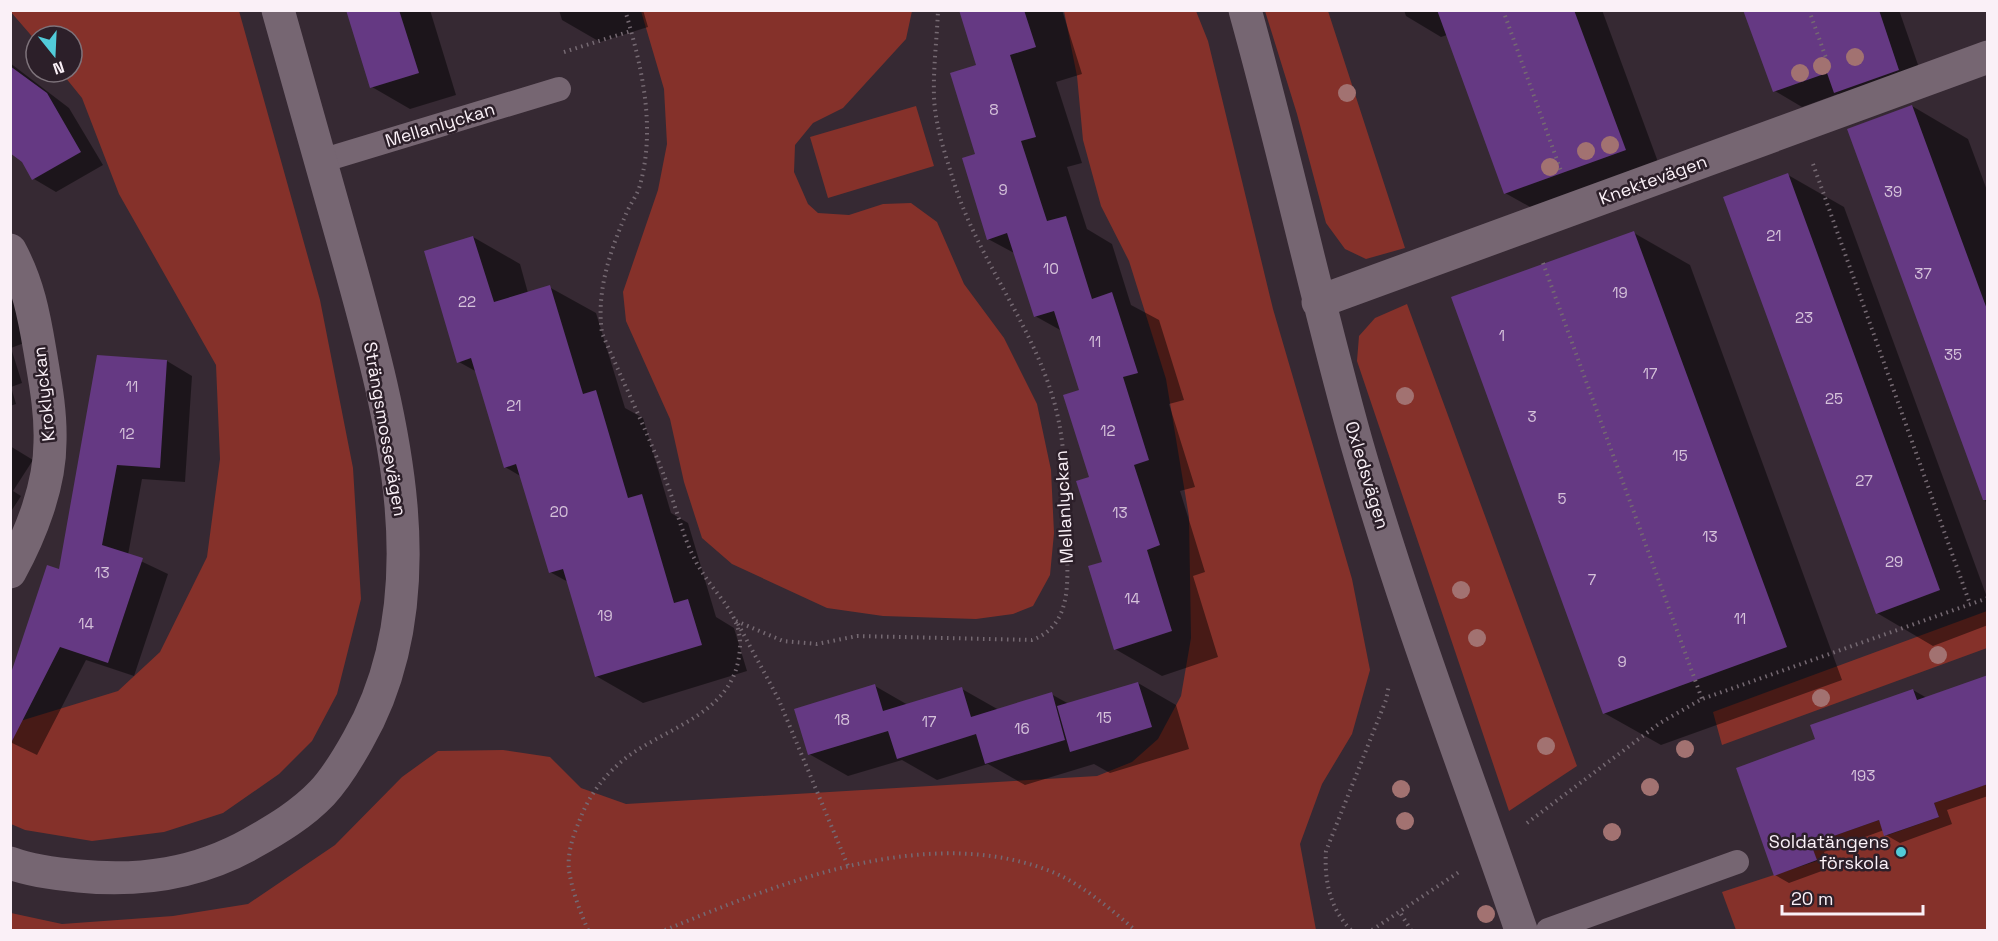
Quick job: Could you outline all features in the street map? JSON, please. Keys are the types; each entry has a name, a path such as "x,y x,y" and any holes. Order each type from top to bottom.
{"street":[{"name":"Strängsmossevägen","path":"10,862 62,874 114,879 152,878 196,868 240,850 285,825 322,793 347,759 370,720 385,679 398,634 403,589 403,531 383,399 321,161 278,10"},
{"name":"Oxledsvägen","path":"1245,10 1318,303 1357,444 1396,568 1521,930"},
{"name":"Knektevägen","path":"1318,303 1988,57"},
{"name":"Kroklyckan","path":"10,250 23,274 33,307 47,395 51,443 45,480 32,525 10,572"}],"lane":[{"name":"Mellanlyckan","path":"321,161 559,89"},
{"path":"1548,930 1737,862"}],"path":[{"path":"625,10 640,57 645,90 646,159 640,188 626,211 603,285 598,309 602,333 666,480 683,534 704,574 736,621 778,698 848,866"},
{"name":"Mellanlyckan","path":"736,621 783,641 817,644 857,636 1032,640 1047,635 1060,618 1068,586 1065,460 1053,399 1036,353 969,226 952,178 939,133 934,98 938,10"},
{"path":"1503,10 1574,208"},
{"path":"1809,10 1845,109"},
{"path":"559,54 631,31"},
{"path":"1799,126 1970,604"},
{"path":"1529,225 1702,699"},
{"path":"1527,823 1660,723 1702,699 1988,598"},
{"path":"588,930 574,894 568,867 574,834 584,807 602,779 627,757 711,708 728,689 735,673 740,646 736,621"},
{"path":"1351,930 1334,906 1328,889 1324,869 1326,851 1386,700 1391,678"},
{"path":"665,930 788,882 848,866 939,853 999,855 1052,871 1105,905 1136,930"},
{"path":"1372,930 1401,914 1467,866"},
{"path":"1401,914 1411,930"}],"shaded area":[{"path":"10,11 239,11 320,300 353,468 361,599 337,694 312,741 279,774 223,813 164,832 92,841 25,830 11,824 11,727 17,722 118,691 160,652 207,557 220,459 216,365 119,194 82,98 71,84 84,84 84,24 24,24 24,27"},
{"path":"641,11 912,11 906,39 843,108 813,123 795,145 794,172 808,204 818,213 849,215 883,204 911,203 937,222 964,284 1004,338 1037,404 1051,470 1054,533 1050,575 1033,606 1013,614 976,619 883,616 827,608 732,564 702,538 684,482 670,419 626,321 623,292 658,190 667,144 664,89"},
{"path":"1064,11 1196,11 1208,41 1273,309 1352,579 1370,670 1352,734 1322,784 1300,844 1316,930 11,930 11,913 62,924 173,916 248,904 335,845 402,777 438,751 503,750 550,757 581,788 626,804 1097,776 1132,762 1158,739 1181,696 1191,638 1189,517 1166,379 1129,261 1101,206 1083,140 1077,76"},
{"path":"1265,11 1328,11 1405,248 1366,259 1345,249 1326,223 1297,114"},
{"path":"916,106 934,166 828,198 810,137"},
{"path":"1407,304 1577,766 1509,811 1357,361 1359,336 1375,318"},
{"path":"1987,611 1987,648 1722,745 1713,712"},
{"name":"Soldatängens förskola","path":"1987,784 1987,930 1736,930 1722,892 1817,861 1811,844 1879,820 1885,836 1939,817 1934,803"}],"building":[{"path":"346,10 399,10 419,73 370,88"},
{"path":"959,10 1024,10 1036,47 1010,55 1036,137 1021,141 1047,221 1066,216 1092,299 1112,292 1138,373 1123,377 1149,460 1134,465 1160,545 1147,550 1172,631 1114,650 1088,566 1102,562 1076,481 1089,477 1063,395 1079,390 1054,311 1034,317 1007,233 987,240 962,158 975,154 950,73 976,65"},
{"path":"1437,10 1574,10 1626,150 1504,194"},
{"path":"1743,10 1879,10 1899,70 1834,93 1827,73 1773,92"},
{"path":"10,66 24,76 24,84 35,84 47,93 81,152 32,180 22,162 10,153"},
{"path":"1912,105 1988,312 1988,500 1983,500 1847,129"},
{"path":"1788,173 1940,590 1876,614 1723,197"},
{"path":"1634,231 1787,647 1603,714 1451,297"},
{"path":"473,236 494,302 550,285 583,394 596,390 628,498 642,494 674,603 688,599 702,645 595,677 563,569 549,573 516,464 504,468 471,358 457,363 424,251"},
{"path":"97,355 167,360 160,468 117,465 102,545 143,558 108,663 60,647 12,741 10,676 47,565 59,569"},
{"path":"1988,675 1988,784 1934,803 1939,817 1884,836 1879,820 1811,844 1817,860 1774,876 1736,768 1815,739 1810,725 1913,689 1917,700"},
{"path":"1138,682 1152,727 1070,752 1057,706"},
{"path":"875,684 883,711 962,687 971,717 1052,692 1065,740 985,764 976,734 897,759 888,731 808,755 794,709"}],"place":[{"name":"Soldatängens förskola","path":"1901,852"}]}
